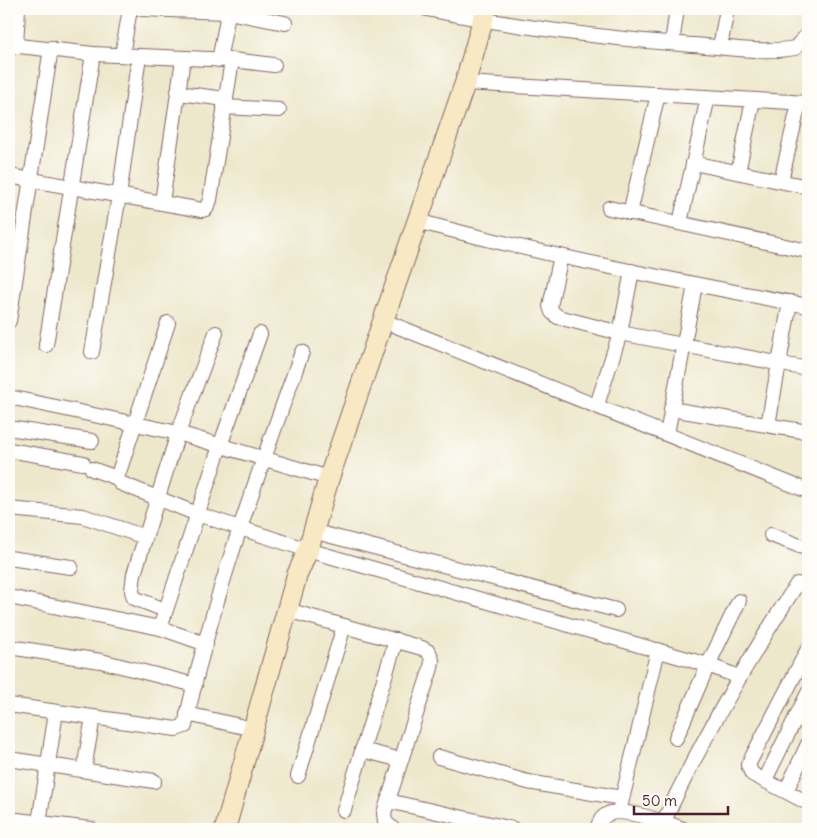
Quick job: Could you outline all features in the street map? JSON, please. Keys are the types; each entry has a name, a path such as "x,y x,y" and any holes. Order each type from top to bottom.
{"main road":[{"path":"225,829 287,610 329,478 464,83 484,15"}],"street":[{"path":"18,9 12,46 52,48 93,54 225,60 274,65"},
{"path":"122,55 130,9"},
{"path":"141,9 228,10 285,23"},
{"path":"427,9 484,15 672,43 720,47 785,50 795,48 801,44 808,34"},
{"path":"672,43 677,9"},
{"path":"720,47 727,9"},
{"path":"9,176 72,189 162,202 202,210 206,209 210,200 225,103 228,10"},
{"path":"9,321 52,48"},
{"path":"46,345 93,54"},
{"path":"92,352 119,196 138,56"},
{"path":"162,202 183,59"},
{"path":"464,83 803,103 781,181"},
{"path":"178,93 225,103 279,110"},
{"path":"630,213 658,94"},
{"path":"680,223 708,97"},
{"path":"738,172 753,100"},
{"path":"693,163 808,187"},
{"path":"609,208 808,251"},
{"path":"417,221 561,256 695,285 808,306"},
{"path":"561,256 550,306 552,312 558,317 620,332 808,369"},
{"path":"597,405 612,363 632,271"},
{"path":"666,434 695,285"},
{"path":"768,425 790,302"},
{"path":"384,321 808,491"},
{"path":"117,478 168,323"},
{"path":"165,610 134,598 132,592 134,574 178,433 216,333"},
{"path":"160,628 220,446 260,334"},
{"path":"9,705 176,730 185,726 206,644 241,527 302,352"},
{"path":"9,397 178,433 263,460 329,478"},
{"path":"671,409 808,432"},
{"path":"9,428 92,441"},
{"path":"9,450 87,466 117,478 120,483 158,499 197,514 241,527 616,610"},
{"path":"9,509 82,516 145,537"},
{"path":"771,535 808,549"},
{"path":"310,541 708,665 739,677"},
{"path":"9,558 71,567"},
{"path":"664,821 686,773 739,677 797,584"},
{"path":"9,597 160,628 206,644"},
{"path":"676,738 739,601"},
{"path":"287,610 396,640 429,652 432,660 384,813 384,822 393,829"},
{"path":"298,776 344,626"},
{"path":"344,810 396,640"},
{"path":"9,647 101,662 195,685"},
{"path":"619,812 658,650"},
{"path":"806,657 750,760 749,771 808,803"},
{"path":"765,780 802,720 808,693"},
{"path":"38,826 56,712"},
{"path":"187,714 253,729"},
{"path":"84,769 93,717"},
{"path":"786,791 808,744"},
{"path":"362,750 401,760"},
{"path":"439,757 528,782 622,798"},
{"path":"9,759 154,781"},
{"path":"388,801 513,829"},
{"path":"597,829 600,821 606,814 619,812 664,821 683,829"},
{"path":"9,819 38,826 91,829"}]}
